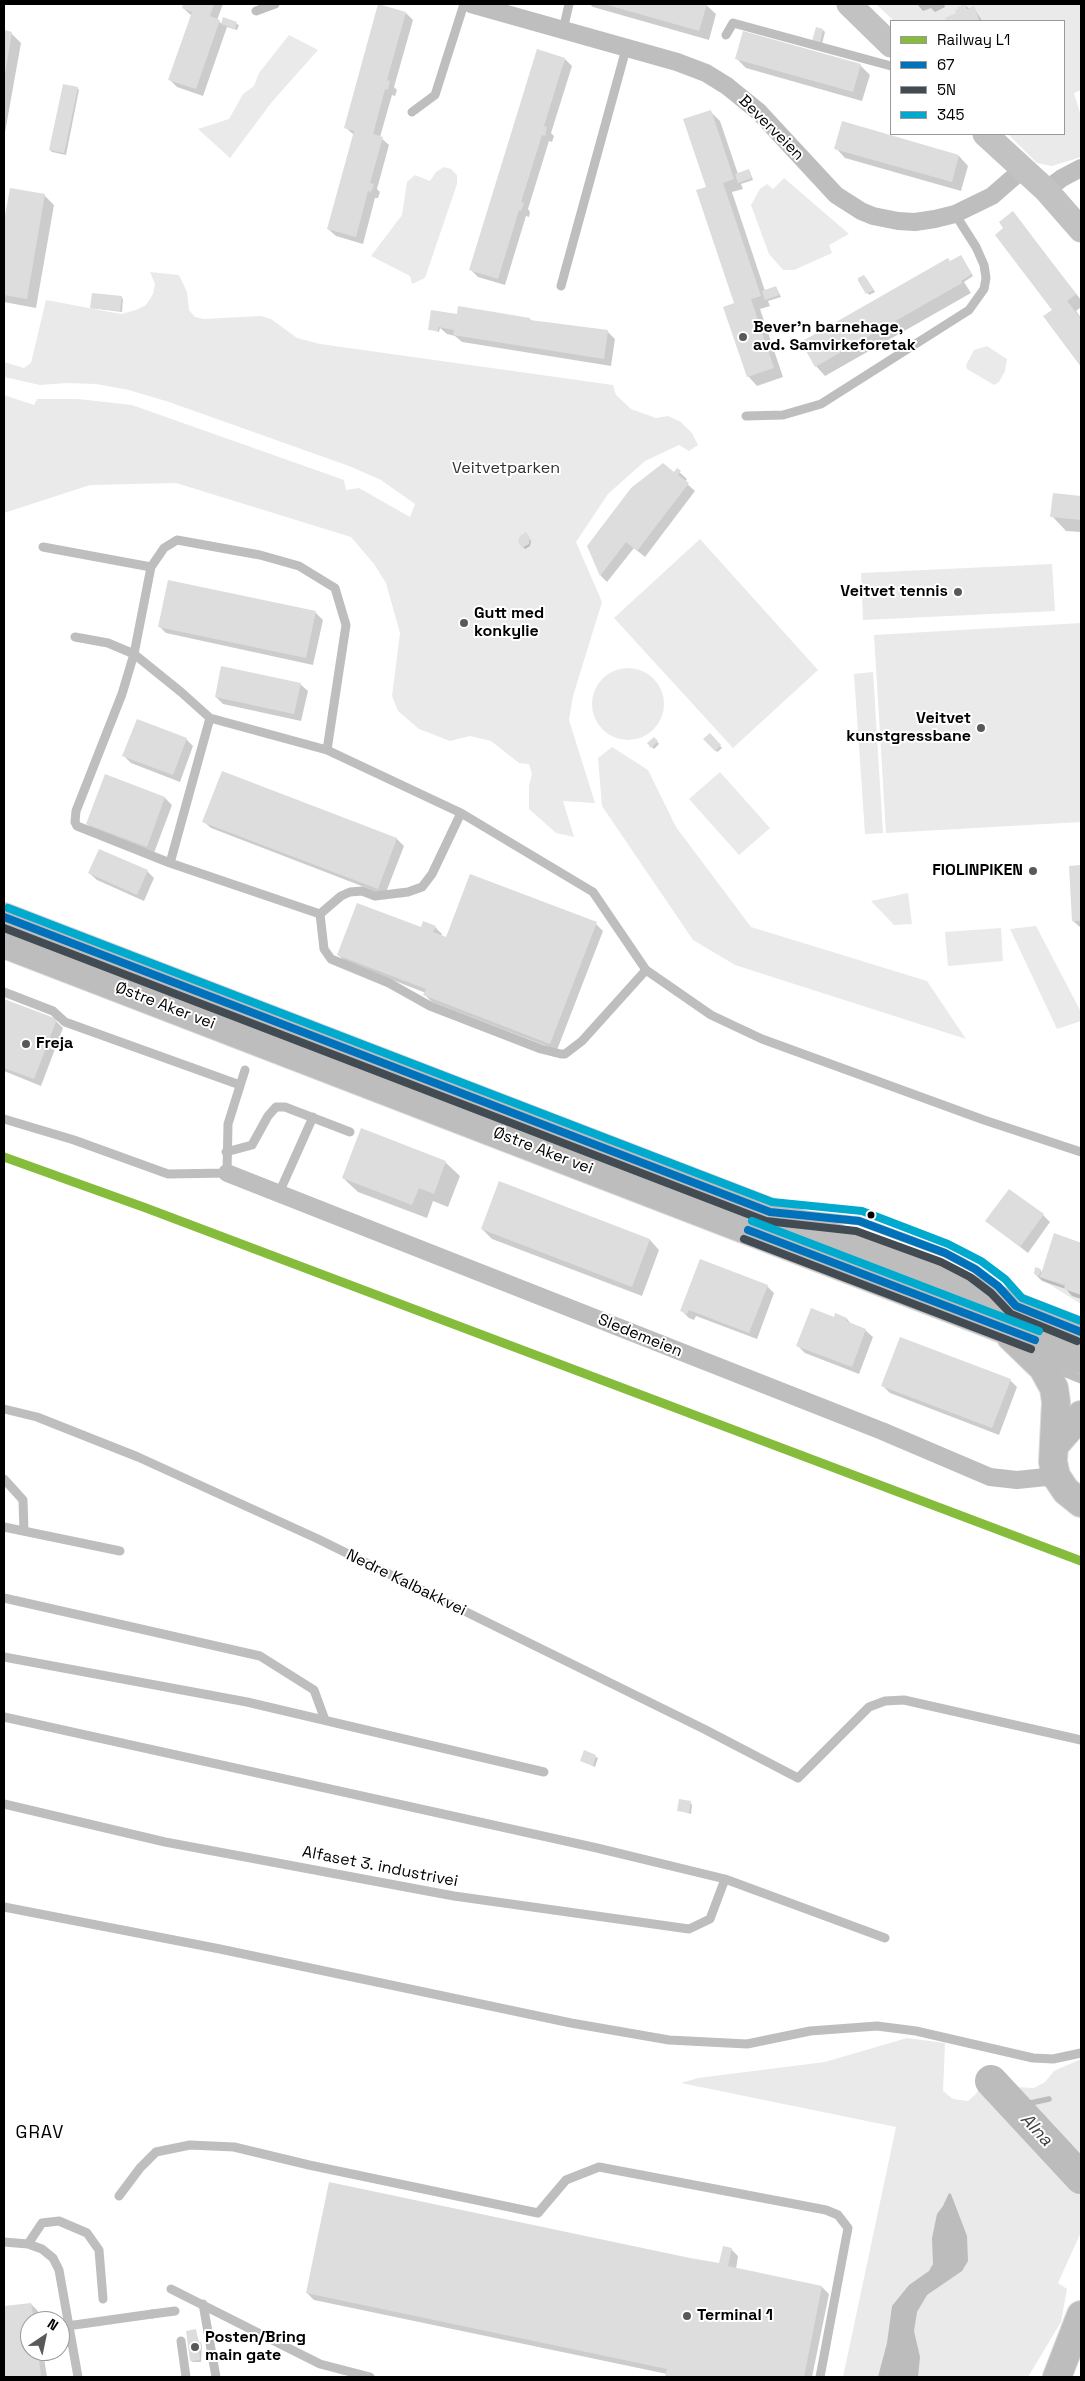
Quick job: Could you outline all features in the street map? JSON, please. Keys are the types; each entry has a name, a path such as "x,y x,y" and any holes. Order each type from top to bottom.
{"highway":[{"name":"Østre Aker vei","path":"4,917 770,1212 1008,1316 1081,1359"},
{"name":"Østre Aker vei","path":"4,944 1008,1316 1081,1332"},
{"path":"1008,1316 1037,1362 1044,1368 1054,1388 1056,1402 1053,1462 1056,1476 1066,1491 1081,1503"},
{"path":"1054,1446 1081,1415"},
{"path":"1042,2377 1077,2324"},
{"path":"1057,2377 1077,2324"}],"street":[{"name":"Beverveien","path":"471,4 693,68 727,86 759,112 824,184 843,200 861,211 887,219 907,221 935,219 955,214 992,196 1023,169"},
{"path":"849,4 890,44"},
{"path":"986,135 1046,190 1081,230"},
{"path":"1046,190 1062,178 1081,168"},
{"name":"Sledemeien","path":"226,1173 882,1432 990,1477 1017,1480 1056,1476"}],"lane":[{"path":"256,11 275,4"},
{"path":"412,112 435,95 464,4"},
{"path":"563,30 569,4"},
{"path":"726,35 733,23 890,66"},
{"path":"561,286 626,49"},
{"path":"746,416 784,415 821,404 970,310 984,289 986,278 984,264 955,214"},
{"path":"320,914 170,863 77,826 75,822 76,811 122,694 134,654 151,567 164,548 178,540 260,555 299,566 335,588 346,624 327,750"},
{"path":"43,547 151,567"},
{"path":"75,637 108,643 134,654 182,692 210,718 327,750 460,813 593,892 646,970 711,1016 762,1039 1081,1152"},
{"path":"170,863 210,718"},
{"path":"320,914 341,896 350,892 362,891 375,896 408,892 422,888 432,874 460,813"},
{"path":"320,914 324,949 331,958 389,983 430,1006 541,1049 561,1054 565,1054 582,1041 646,970"},
{"path":"4,992 53,1011 65,1022 240,1085"},
{"path":"4,1119 74,1140 168,1174 226,1173 228,1124 245,1070"},
{"path":"226,1152 252,1145 268,1116 276,1107 285,1107 350,1132"},
{"path":"278,1193 314,1117"},
{"path":"1037,1362 1081,1379"},
{"name":"Nedre Kalbakkvei","path":"4,1409 37,1418 138,1457 318,1539 696,1725 798,1778 869,1707 886,1701 904,1700 1081,1740"},
{"path":"4,1480 23,1500 24,1531"},
{"path":"4,1527 120,1552"},
{"path":"4,1598 260,1656 314,1690 325,1720"},
{"path":"4,1657 247,1702 544,1772"},
{"path":"4,1717 724,1878 884,1938"},
{"name":"Alfaset 3. industrivei","path":"4,1804 165,1842 454,1896 689,1929 710,1919 724,1878"},
{"path":"4,1907 240,1953 571,2023 669,2040 746,2044 810,2032 877,2026 916,2031 1033,2058 1053,2059 1081,2053"},
{"path":"119,2196 140,2168 156,2152 190,2145 234,2147 318,2167 538,2213 566,2180 599,2167 826,2210 838,2215 848,2228 820,2377"},
{"path":"28,2244 42,2222 59,2221 87,2233 99,2250 103,2299"},
{"path":"4,2242 28,2244 42,2249 53,2258 59,2270 78,2377"},
{"path":"171,2289 320,2364 370,2377"},
{"path":"203,2304 216,2377"},
{"path":"70,2326 175,2311"},
{"path":"181,2342 186,2377"}],"green space":[{"path":"876,4 1081,4 1081,90 1074,93 1081,116 1081,157 1052,166 1037,163 1009,135 1065,135 1065,20 893,20"},
{"path":"289,35 318,50 271,103 230,158 198,129 229,119 243,94 254,86 259,73"},
{"path":"444,167 451,169 457,175 457,184 425,278 412,284 410,276 371,256 402,215 407,182 415,175 430,181 436,172"},
{"path":"784,178 849,234 829,245 832,253 794,270 783,270 769,254 751,205 760,189 767,184 773,189"},
{"name":"Veitvetparken","path":"150,272 179,275 187,292 189,310 195,317 204,319 261,316 271,319 297,338 320,344 613,385 616,395 631,409 656,418 668,416 681,422 692,433 698,445 689,451 679,445 645,461 608,494 576,542 602,602 573,696 569,720 595,803 563,801 574,837 556,833 529,809 529,786 532,774 529,764 519,763 491,741 470,736 450,741 419,729 398,711 392,696 400,633 386,583 374,564 351,537 176,483 90,485 4,513 4,395 34,405 37,399 78,399 132,405 344,480 346,490 359,488 410,517 415,504 381,480 349,466 169,402 129,390 96,384 66,383 40,385 4,377 4,362 24,368 31,363 46,300 121,314 136,310 146,305 153,294 155,284"},
{"path":"987,346 1007,359 1005,371 999,382 994,385 967,369 966,365 974,350"},
{"path":"700,539 818,670 733,748 614,618"},
{"name":"Veitvet tennis","path":"1052,564 1055,611 863,620 861,573"},
{"name":"Veitvet kunstgressbane","path":"1081,623 1081,822 886,833 874,635"},
{"path":"628,668 642,671 654,678 661,690 664,704 661,718 654,730 642,737 628,740 614,737 602,730 595,718 592,704 595,690 602,678 614,671"},
{"path":"873,672 883,833 865,834 854,674"},
{"path":"612,747 648,770 676,827 751,927 927,981 966,1039 735,965 693,940 602,806 598,758"},
{"path":"720,772 770,828 739,855 689,799"},
{"path":"908,893 912,924 894,925 871,901"},
{"path":"1036,926 1081,1012 1081,1021 1057,1029 1010,929"},
{"path":"1001,928 1003,961 948,966 945,932"},
{"path":"1038,1277 1081,1292 1081,1304 1076,1301"},
{"path":"907,2038 945,2043 943,2091 953,2099 968,2101 976,2094 981,2084 997,2098 1015,2087 1034,2088 1045,2082 1054,2071 1081,2059 1081,2232 1058,2283 1067,2289 1061,2322 1028,2377 843,2377 896,2127 681,2083 698,2078 825,2062"}],"shaded area":[{"path":"949,2193 967,2236 968,2261 962,2271 927,2295 917,2312 914,2331 920,2357 918,2377 878,2377 887,2343 892,2306 909,2285 929,2271 933,2264 932,2238 937,2214"}],"building":[{"path":"183,4 214,4 210,16 220,20 196,89 168,80 192,12 182,8"},
{"path":"378,4 406,12 387,80 390,81 388,90 385,89 373,134 383,137 370,183 374,184 371,192 368,191 356,237 327,229 354,131 344,128"},
{"path":"604,4 707,4 699,31"},
{"path":"965,4 967,9 974,6 980,20 946,20 945,18 956,13 955,10"},
{"path":"223,17 237,22 235,29 221,24"},
{"path":"816,27 823,29 820,43 812,41"},
{"path":"4,30 12,32 5,74 4,74"},
{"path":"743,31 861,64 853,92 735,59"},
{"path":"537,49 565,58 544,126 547,127 545,136 542,135 521,202 524,203 521,211 519,210 498,279 469,270"},
{"path":"63,84 78,87 64,153 49,150"},
{"path":"711,110 734,179 723,183 761,296 751,299 774,368 747,377 723,307 734,303 696,190 706,187 683,119"},
{"path":"842,121 959,155 952,182 834,149"},
{"path":"749,169 752,178 738,183 735,174"},
{"path":"10,188 45,194 27,299 4,295 4,221"},
{"path":"1013,211 1076,294 1067,301 1081,319 1081,367 1043,316 1052,310 995,235 1003,228 999,222"},
{"path":"961,255 972,274 961,281 962,283 815,367 801,342 948,258 950,261"},
{"path":"864,275 874,290 866,294 858,281 858,278"},
{"path":"776,286 779,295 765,300 762,291"},
{"path":"92,293 122,296 120,311 90,308"},
{"path":"458,306 530,318 530,320 608,330 604,359 453,335 454,330 438,327 438,331 428,330 431,310 457,314"},
{"path":"663,463 674,472 677,468 681,471 678,475 689,483 637,551 626,542 600,576 587,546 631,488"},
{"path":"1053,493 1081,496 1081,520 1050,517"},
{"path":"526,532 530,538 529,544 522,548 518,542 520,536"},
{"path":"168,580 316,611 306,658 158,627"},
{"path":"221,666 301,683 294,714 215,697"},
{"path":"137,719 187,738 173,775 122,756"},
{"path":"710,733 721,745 715,751 703,739"},
{"path":"654,737 658,741 651,748 647,743"},
{"path":"222,771 397,838 378,889 202,822"},
{"path":"105,774 165,797 147,847 86,824"},
{"path":"99,849 148,870 137,895 88,873"},
{"path":"1081,865 1081,921 1072,921 1069,866"},
{"path":"470,874 597,922 550,1044 423,995 426,989 337,955 357,903 421,927 423,921 436,926 433,932 446,937"},
{"name":"Freja","path":"4,999 57,1019 34,1079 4,1068"},
{"path":"361,1128 446,1161 434,1194 419,1188 412,1205 342,1178"},
{"path":"499,1181 650,1239 632,1287 481,1229"},
{"path":"1009,1189 1044,1214 1020,1247 985,1221"},
{"path":"1054,1233 1081,1243 1081,1295 1064,1289 1065,1285 1040,1277"},
{"path":"700,1259 768,1285 749,1333 689,1310 687,1314 680,1311"},
{"path":"1035,1267 1041,1269 1039,1276 1034,1274"},
{"path":"811,1308 834,1317 835,1313 847,1318 846,1321 866,1329 852,1367 796,1346"},
{"path":"900,1337 1011,1379 992,1428 881,1386"},
{"path":"584,1750 596,1755 593,1766 580,1761"},
{"path":"679,1799 691,1801 689,1813 677,1811"},
{"path":"329,2182 719,2263 723,2246 732,2248 728,2266 822,2286 804,2377 665,2377 667,2369 306,2293"},
{"path":"31,2303 32,2311 20,2311 20,2361 39,2361 41,2377 4,2377 4,2306"},
{"name":"Posten/Bring main gate","path":"196,2329 202,2351 199,2351 200,2360 190,2361 186,2331"}],"waterway":[{"name":"Alna","path":"991,2081 1081,2178"},
{"path":"1009,2101 1026,2104 1049,2099"}],"rail line":[{"name":"L1","path":"4,1157 146,1208 1081,1561"}],"transit line":[{"name":"345","path":"8,908 772,1202 862,1211 948,1244 981,1261 1005,1279 1022,1298 1081,1321"},
{"name":"67","path":"4,917 770,1212 859,1221 945,1253 975,1269 998,1286 1016,1306 1081,1332"},
{"name":"5N","path":"4,928 766,1221 856,1231 941,1262 970,1277 991,1293 1011,1314 1077,1341"},
{"name":"345","path":"752,1221 1039,1331"},
{"name":"67","path":"748,1230 1035,1340"},
{"name":"5N","path":"744,1239 1031,1349"}],"place":[{"name":"Bever'n barnehage, avd. Samvirkeforetak","path":"743,337"},
{"name":"Veitvet tennis","path":"958,592"},
{"name":"Gutt med konkylie","path":"464,623"},
{"name":"Veitvet kunstgressbane","path":"981,728"},
{"name":"FIOLINPIKEN","path":"1033,871"},
{"name":"Freja","path":"26,1044"},
{"name":"Terminal 1","path":"687,2316"},
{"name":"Posten/Bring main gate","path":"195,2347"}],"district":[{"name":"GRAV","path":"40,2133"}]}
